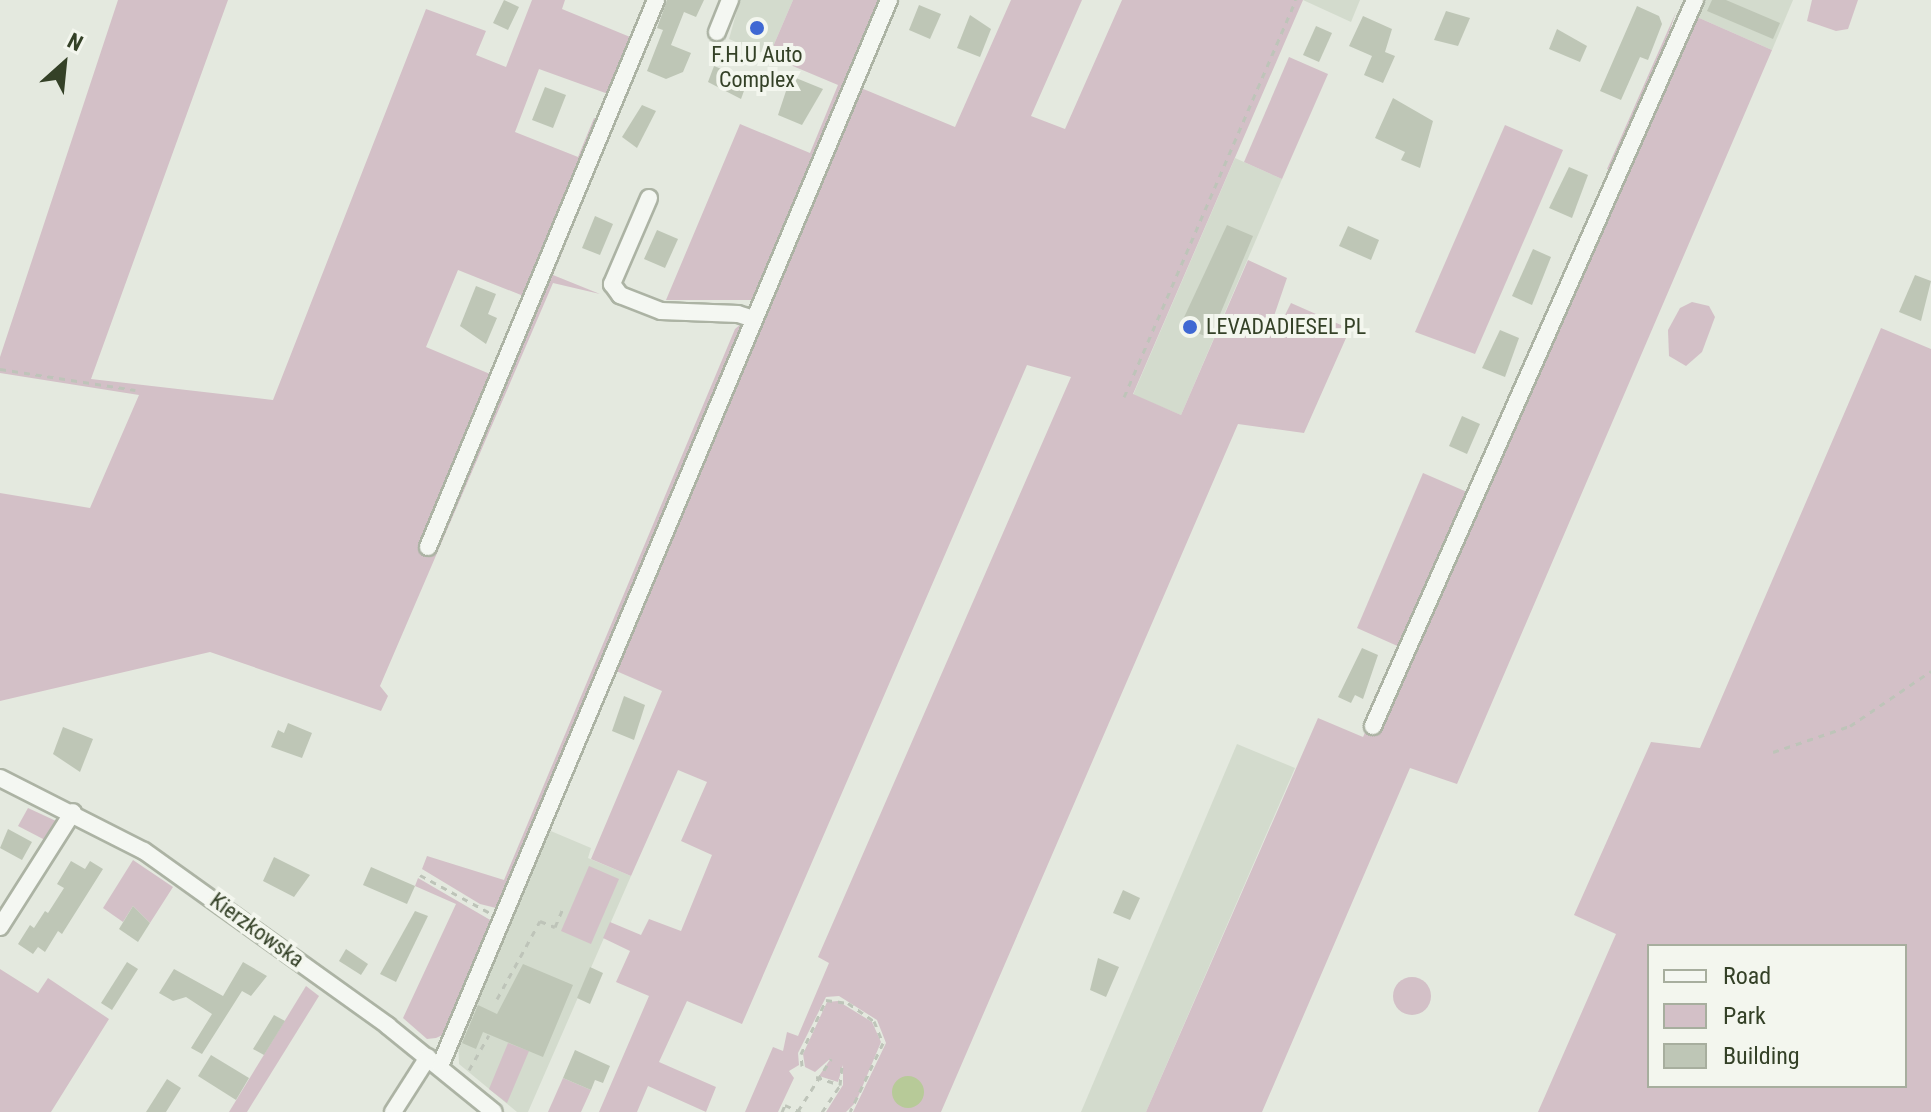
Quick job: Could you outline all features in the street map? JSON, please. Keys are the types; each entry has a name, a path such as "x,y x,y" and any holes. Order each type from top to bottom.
{"street":[{"path":"428,547 656,0"},
{"path":"717,32 730,0"},
{"path":"393,1112 434,1062 501,918 889,0"},
{"path":"1373,726 1695,0"},
{"path":"649,198 612,284 620,295 661,311 738,314 753,319"},
{"name":"Kierzkowska","path":"0,778 73,812 144,851 434,1062 494,1112"},
{"path":"0,927 73,812"}],"path":[{"path":"1124,397 1296,0"},
{"path":"0,369 135,390"},
{"path":"1773,752 1850,726 1931,671"},
{"path":"420,875 501,918"},
{"path":"497,999 540,921 555,927 564,906"},
{"path":"802,1066 801,1054 826,1000 848,1003 874,1021 883,1043 850,1112"},
{"path":"465,1075 489,1035"},
{"path":"782,1112 785,1105 800,1111 816,1077 831,1059"},
{"path":"822,1112 840,1085 842,1066"},
{"path":"816,1077 840,1085"}],"shaded area":[{"name":"F.H.U Auto Complex","path":"740,0 793,0 769,56 729,39"},
{"path":"1303,0 1360,0 1351,22"},
{"path":"1704,0 1793,0 1772,50 1697,17"},
{"name":"LEVADADIESEL PL","path":"1235,158 1282,179 1181,415 1133,395"},
{"path":"1237,744 1295,768 1146,1112 1081,1112"},
{"path":"546,829 591,848 588,858 631,876 528,1112 517,1112 459,1064 458,1037"},
{"path":"908,1076 919,1081 924,1092 919,1103 908,1108 897,1103 892,1092 897,1081"}],"green space":[{"path":"118,0 228,0 91,379 273,400 426,9 486,31 476,55 506,67 532,0 565,0 562,9 635,39 611,95 539,69 515,132 578,157 594,118 601,121 526,297 458,270 426,347 490,374 513,320 517,321 659,0 666,0 553,275 600,294 553,283 380,686 388,696 381,711 210,652 0,701 0,493 90,508 139,395 0,373 0,357"},
{"path":"793,0 882,0 752,300 666,300 740,124 810,153 838,85 769,56"},
{"path":"1011,0 1082,0 1031,116 1065,129 1122,0 1303,0 1133,394 1181,415 1248,260 1287,278 1274,316 1283,319 1291,303 1350,329 1304,433 1238,424 941,1112 853,1112 886,1043 877,1020 839,996 826,997 798,1053 799,1065 789,1071 794,1078 778,1112 745,1112 773,1047 783,1051 787,1032 798,1036 829,963 818,957 1071,377 1027,365 742,1024 687,1001 659,1062 716,1087 706,1112 648,1086 637,1112 599,1112 649,996 616,982 630,951 603,938 610,922 641,935 649,919 681,931 712,855 681,841 707,782 678,770 631,876 591,859 662,691 614,670 762,307 861,88 955,127"},
{"path":"1812,0 1858,0 1848,29 1836,31 1807,21"},
{"path":"1676,12 1659,62 1611,171 1607,169"},
{"path":"1697,17 1772,50 1457,784 1410,768 1262,1112 1146,1112 1318,718 1363,737"},
{"path":"1289,57 1328,74 1282,179 1244,162"},
{"path":"1505,125 1563,150 1475,354 1415,332"},
{"path":"1692,302 1709,306 1715,317 1702,352 1686,366 1669,356 1668,330 1680,308"},
{"path":"742,323 502,899 496,908 480,904 422,869 427,856 504,880 735,329"},
{"path":"1881,328 1931,349 1931,1112 1538,1112 1616,934 1574,915 1651,742 1700,748"},
{"path":"1423,473 1467,492 1402,648 1357,628"},
{"path":"28,808 56,821 45,840 18,826"},
{"path":"133,860 173,887 150,923 133,906 123,922 103,908"},
{"path":"589,866 619,879 591,944 561,931"},
{"path":"418,878 492,921 447,1033 427,1039 403,1018 456,904 415,886"},
{"path":"0,969 38,993 48,978 109,1019 51,1112 0,1112"},
{"path":"1412,977 1425,983 1431,996 1425,1009 1412,1015 1399,1009 1393,996 1399,983"},
{"path":"306,986 319,996 247,1112 229,1112"},
{"path":"838,1001 872,1022 881,1042 856,1102 846,1112 826,1112 843,1085 843,1065 838,1082 819,1076 831,1058 815,1072 805,1067 803,1054 827,1002"},
{"path":"508,1043 529,1051 507,1103 489,1089"},
{"path":"563,1078 591,1090 581,1112 548,1112"}],"building":[{"path":"504,0 519,7 508,30 493,23"},
{"path":"667,0 704,0 696,17 684,12 671,45 691,53 683,72 666,79 647,71 663,30 657,28"},
{"path":"1712,0 1726,0 1780,23 1773,39 1707,11"},
{"path":"919,5 941,14 930,39 909,30"},
{"path":"1637,6 1659,16 1662,24 1648,60 1640,57 1621,100 1600,91"},
{"path":"1446,11 1470,18 1458,46 1434,40"},
{"path":"970,15 991,29 980,57 957,48"},
{"path":"1363,16 1392,29 1385,52 1395,56 1383,83 1364,75 1372,56 1349,46"},
{"path":"1316,26 1332,33 1319,62 1303,55"},
{"path":"1557,29 1587,46 1580,62 1549,49"},
{"path":"714,66 748,80 741,99 708,82"},
{"path":"791,76 823,89 802,125 778,115"},
{"path":"545,87 566,95 553,128 532,120"},
{"path":"1393,98 1433,121 1420,168 1401,160 1405,152 1375,138"},
{"path":"642,105 656,111 637,148 622,137"},
{"path":"1569,167 1588,175 1572,218 1549,208"},
{"path":"595,216 613,224 600,255 582,248"},
{"path":"1227,225 1253,236 1210,338 1180,326"},
{"path":"1348,226 1379,240 1371,260 1339,246"},
{"path":"657,230 678,239 665,268 644,259"},
{"path":"1533,249 1551,257 1532,305 1512,296"},
{"path":"1915,275 1931,281 1921,321 1899,312"},
{"path":"476,286 496,294 488,314 497,318 486,344 460,326"},
{"path":"1500,330 1519,338 1505,377 1482,368"},
{"path":"1462,416 1480,424 1467,454 1449,446"},
{"path":"1362,648 1378,655 1363,699 1355,695 1351,703 1338,697"},
{"path":"624,696 645,705 634,740 612,731"},
{"path":"288,723 312,733 302,758 271,747 278,730 284,733"},
{"path":"63,727 93,739 80,772 53,754"},
{"path":"8,829 32,842 22,860 0,848"},
{"path":"274,857 310,875 294,897 263,881"},
{"path":"71,861 85,869 90,861 103,869 62,934 58,931 45,952 38,947 33,954 18,944 30,925 34,928 45,911 48,913 64,888 57,884"},
{"path":"371,867 415,886 407,904 363,885"},
{"path":"1123,890 1140,898 1130,920 1113,913"},
{"path":"133,906 150,923 138,942 119,929"},
{"path":"415,911 428,916 396,982 380,974"},
{"path":"346,949 368,964 361,975 339,961"},
{"path":"1098,958 1119,967 1106,997 1090,990"},
{"path":"127,962 138,969 112,1010 101,1003"},
{"path":"243,962 267,976 251,996 242,991 202,1054 191,1048 212,1014 186,997 173,1001 159,993 174,969 223,996"},
{"path":"523,964 573,985 543,1057 483,1032 476,1049 462,1043 478,1005 497,1014"},
{"path":"590,967 603,973 590,1004 577,998"},
{"path":"274,1015 285,1021 264,1055 253,1049"},
{"path":"575,1050 610,1066 603,1083 595,1080 591,1090 563,1078"},
{"path":"211,1055 249,1078 236,1100 198,1076"},
{"path":"167,1079 181,1088 166,1112 146,1112"}],"place":[{"name":"F.H.U Auto Complex","path":"757,28"},
{"name":"LEVADADIESEL PL","path":"1190,327"}]}
